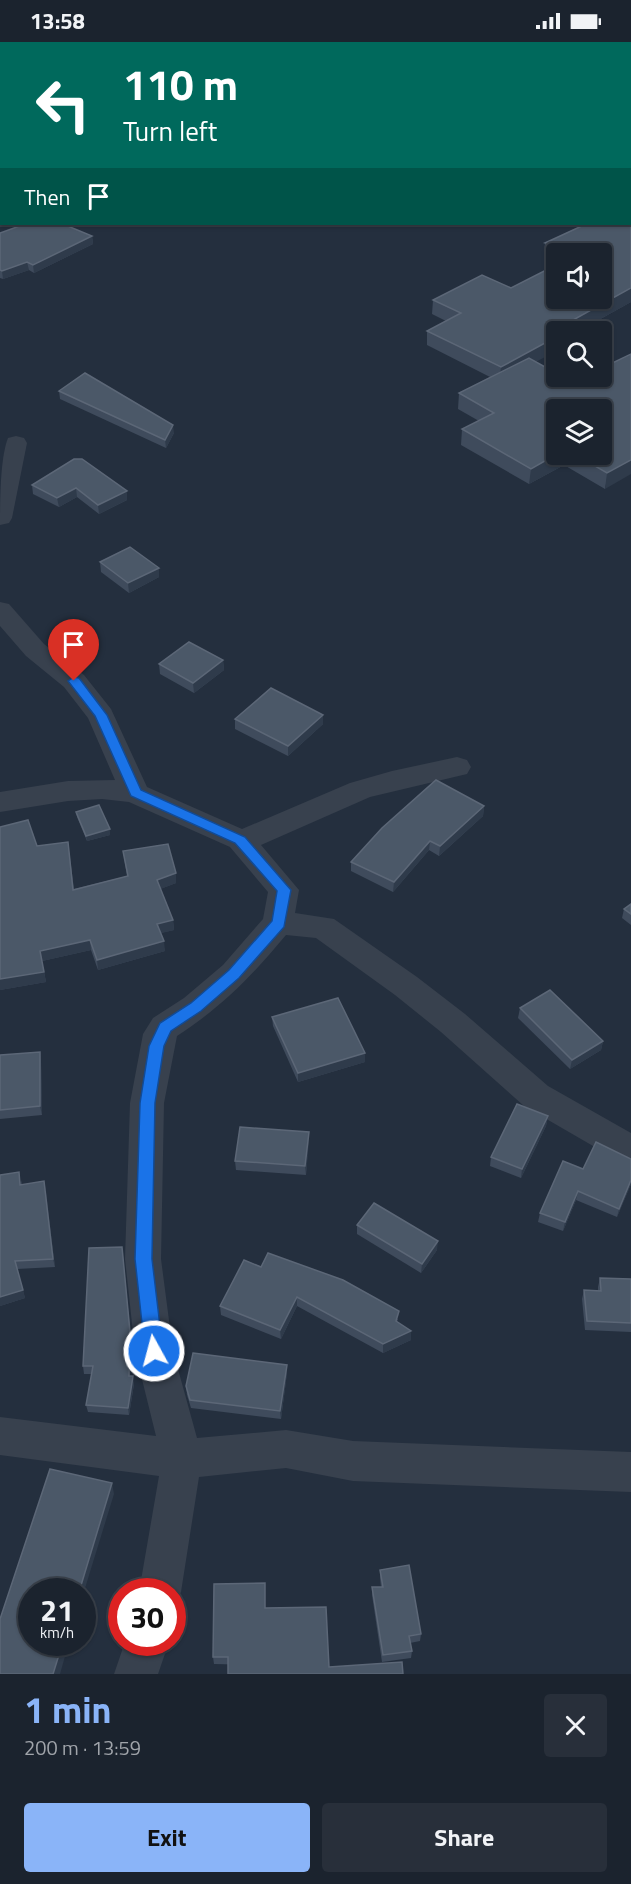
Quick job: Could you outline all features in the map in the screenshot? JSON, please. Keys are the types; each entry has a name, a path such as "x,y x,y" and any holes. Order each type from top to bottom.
{"street":[{"path":"0,518 16,442"},
{"path":"0,610 34,650 74,681 101,715 135,793"},
{"path":"240,840 260,836 331,801 407,777 457,767"},
{"path":"0,802 87,789 117,789 135,793 240,840 284,890 279,923 234,974 196,1007 165,1027 156,1046 147,1103 143,1259 154,1351 182,1458 162,1578"},
{"path":"279,923 323,927 376,967 406,986 453,1023 536,1096 631,1151"},
{"path":"0,1436 182,1458 286,1449 352,1461 631,1472"},
{"path":"136,1674 142,1656"}],"building":[{"path":"22,225 65,225 92,236 33,265 27,262 2,271 0,270 0,233"},
{"path":"584,225 631,225 631,288 612,298 612,243 546,243"},
{"path":"546,270 546,309 593,309 571,321 546,321 546,342 501,367 427,331 461,313 433,300 482,275 511,288"},
{"path":"631,354 631,460 607,473 593,465 612,465 612,399 546,399 546,460 531,469 462,429 494,413 459,393 529,358 546,367 546,387 612,387 612,363"},
{"path":"85,373 173,425 165,440 59,391"},
{"path":"74,459 82,459 127,491 98,505 76,488 57,498 32,485"},
{"path":"130,547 159,568 128,583 100,562"},
{"path":"189,642 223,660 193,683 159,664"},
{"path":"271,688 323,715 288,746 235,719"},
{"path":"436,780 484,806 440,846 430,841 394,882 351,862 382,828"},
{"path":"99,805 110,829 86,836 76,812"},
{"path":"28,820 37,846 68,842 73,890 128,876 123,851 168,844 176,873 157,880 173,920 157,924 164,941 97,960 90,940 40,951 44,972 0,979 0,827"},
{"path":"631,904 631,914 624,909"},
{"path":"550,990 603,1041 572,1060 520,1008"},
{"path":"338,998 365,1053 298,1073 272,1017"},
{"path":"40,1052 40,1106 0,1110 0,1055"},
{"path":"517,1104 548,1116 522,1169 491,1157"},
{"path":"240,1127 309,1132 305,1166 235,1161"},
{"path":"596,1142 631,1159 631,1180 619,1209 578,1191 565,1222 540,1213 563,1161 583,1169"},
{"path":"19,1172 20,1185 44,1181 53,1259 15,1261 23,1290 0,1297 0,1175"},
{"path":"374,1203 438,1241 422,1264 357,1225"},
{"path":"122,1247 130,1332 129,1376 133,1376 128,1408 86,1405 93,1366 83,1366 89,1248"},
{"path":"268,1253 343,1280 399,1311 396,1321 411,1331 383,1344 297,1297 280,1330 220,1306 244,1260 261,1267"},
{"path":"600,1278 631,1279 631,1323 587,1321 584,1290 601,1291"},
{"path":"193,1353 287,1365 280,1411 190,1400 186,1386"},
{"path":"50,1469 112,1483 83,1578 18,1578 18,1656 59,1656 53,1674 0,1674 0,1619"},
{"path":"409,1565 421,1634 409,1636 412,1651 383,1655 372,1587 383,1587 380,1570"},
{"path":"265,1583 265,1608 326,1607 329,1667 402,1662 403,1674 228,1674 228,1657 213,1657 214,1584"}],"route":[{"path":"74,681 101,715 135,793 240,840 284,890 279,923 234,974 196,1007 165,1027 156,1046 147,1103 143,1259 154,1351"}]}
